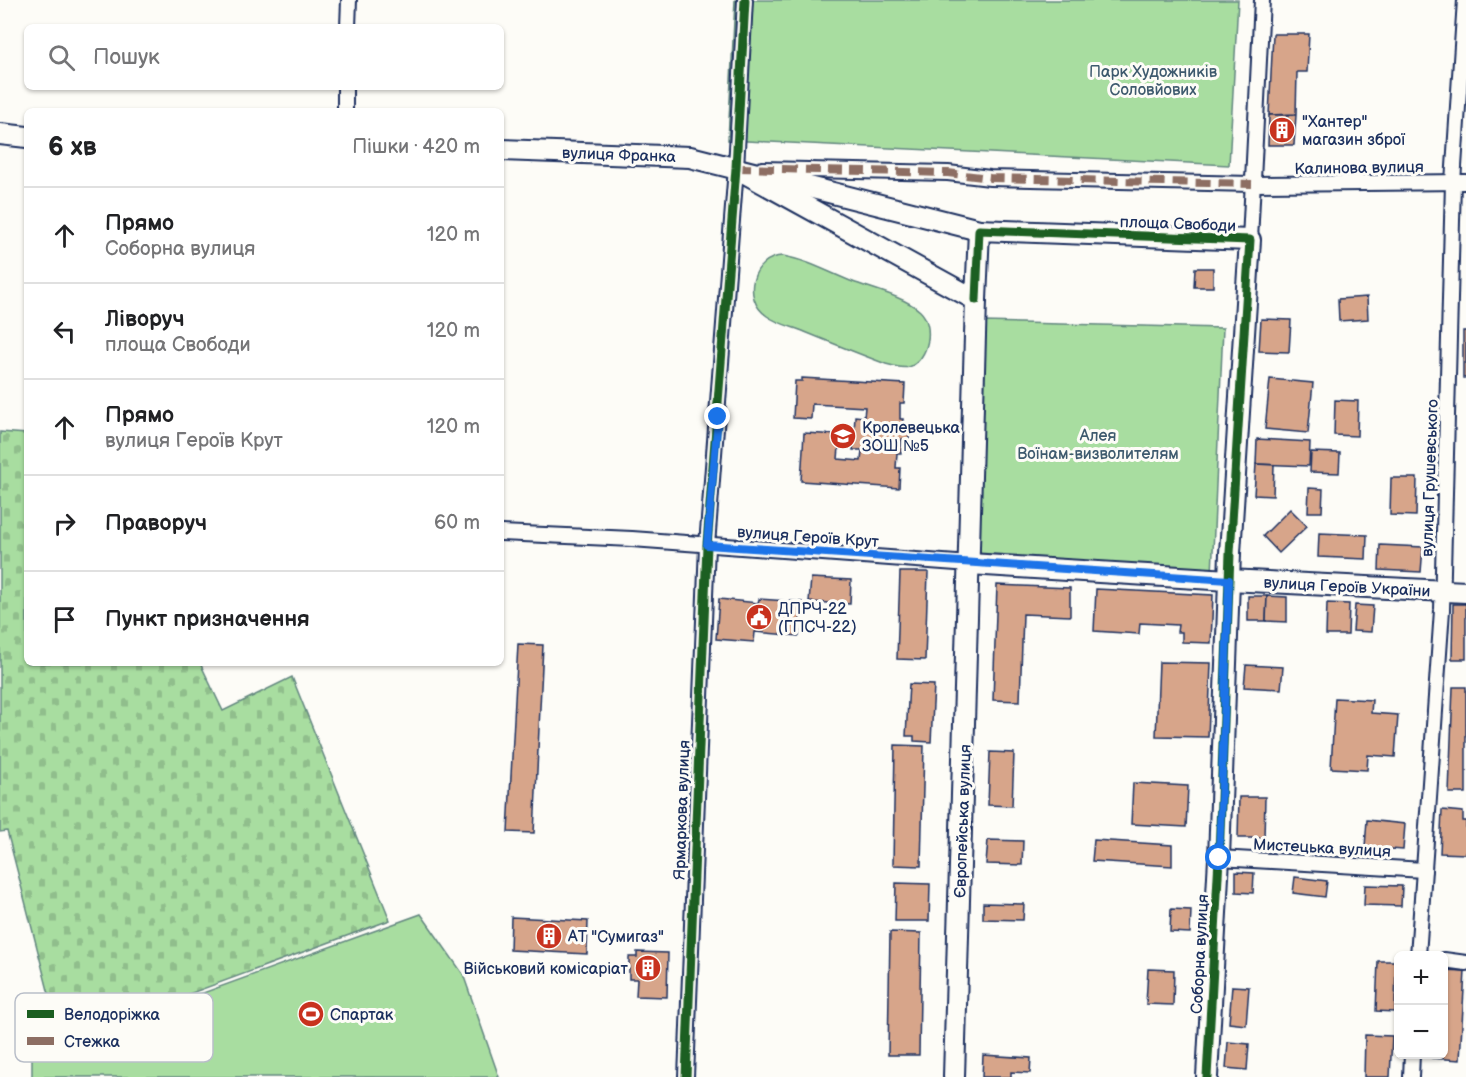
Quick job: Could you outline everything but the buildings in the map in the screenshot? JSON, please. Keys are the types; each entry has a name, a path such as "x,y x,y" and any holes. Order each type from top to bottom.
{"street":[{"path":"348,24 349,0"},
{"path":"744,0 736,168 976,300 979,230"},
{"name":"площа Свободи","path":"1229,580 1262,0"},
{"name":"вулиця Грушевського","path":"1418,951 1443,591 1465,0"},
{"path":"345,90 345,108"},
{"path":"0,134 24,137"},
{"name":"вулиця Франка","path":"504,150 690,157 736,168"},
{"name":"Калинова вулиця","path":"736,168 945,172 990,177 1252,184 1460,182"},
{"name":"площа Свободи","path":"736,168 979,230 1250,240"},
{"name":"Ярмаркова вулиця","path":"686,1077 707,545 736,168"},
{"name":"Європейська вулиця","path":"954,1077 976,300"},
{"name":"вулиця Героїв Крут","path":"504,533 632,539 970,564"},
{"path":"970,564 1229,580"},
{"name":"вулиця Героїв України","path":"1229,580 1466,592"},
{"name":"Соборна вулиця","path":"1208,1077 1229,580"},
{"name":"Мистецька вулиця","path":"1219,858 1424,870"},
{"path":"1448,961 1466,963"},
{"path":"1411,1077 1412,1059"}],"green space":[{"name":"Парк Художників Соловйових","path":"735,0 1238,0 1229,165 728,140"},
{"path":"783,256 810,264 914,306 925,317 927,325 928,342 921,357 909,367 892,366 767,316 754,299 752,289 754,280 757,271 764,263 772,258"},
{"name":"Алея Воїнам-визволителям","path":"983,322 1223,328 1212,574 975,560"},
{"path":"0,432 24,434 24,666 201,666 223,711 292,677 390,920 192,993 49,993 7,831 0,832"},
{"name":"Спартак","path":"421,914 463,974 499,1077 32,1077 32,1062 213,1062 213,993 203,993"}],"marked path":[{"path":"736,168 948,173 990,178 1252,184"}],"cycle path":[{"path":"686,1077 707,545 736,168 745,0"},
{"path":"976,300 979,230 1250,240 1230,553 1219,858 1207,1077"}],"place":[{"name":"\"Хантер\" магазин зброї","path":"1282,130"},
{"name":"Кролевецька ЗОШ №5","path":"843,436"},
{"name":"ДПРЧ-22 (ГПСЧ-22)","path":"759,617"},
{"name":"АТ \"Сумигаз\"","path":"549,936"},
{"name":"Військовий комісаріат","path":"648,968"},
{"name":"Спартак","path":"311,1014"}],"route":[{"path":"718,417 707,545 1229,580 1219,858"}]}
